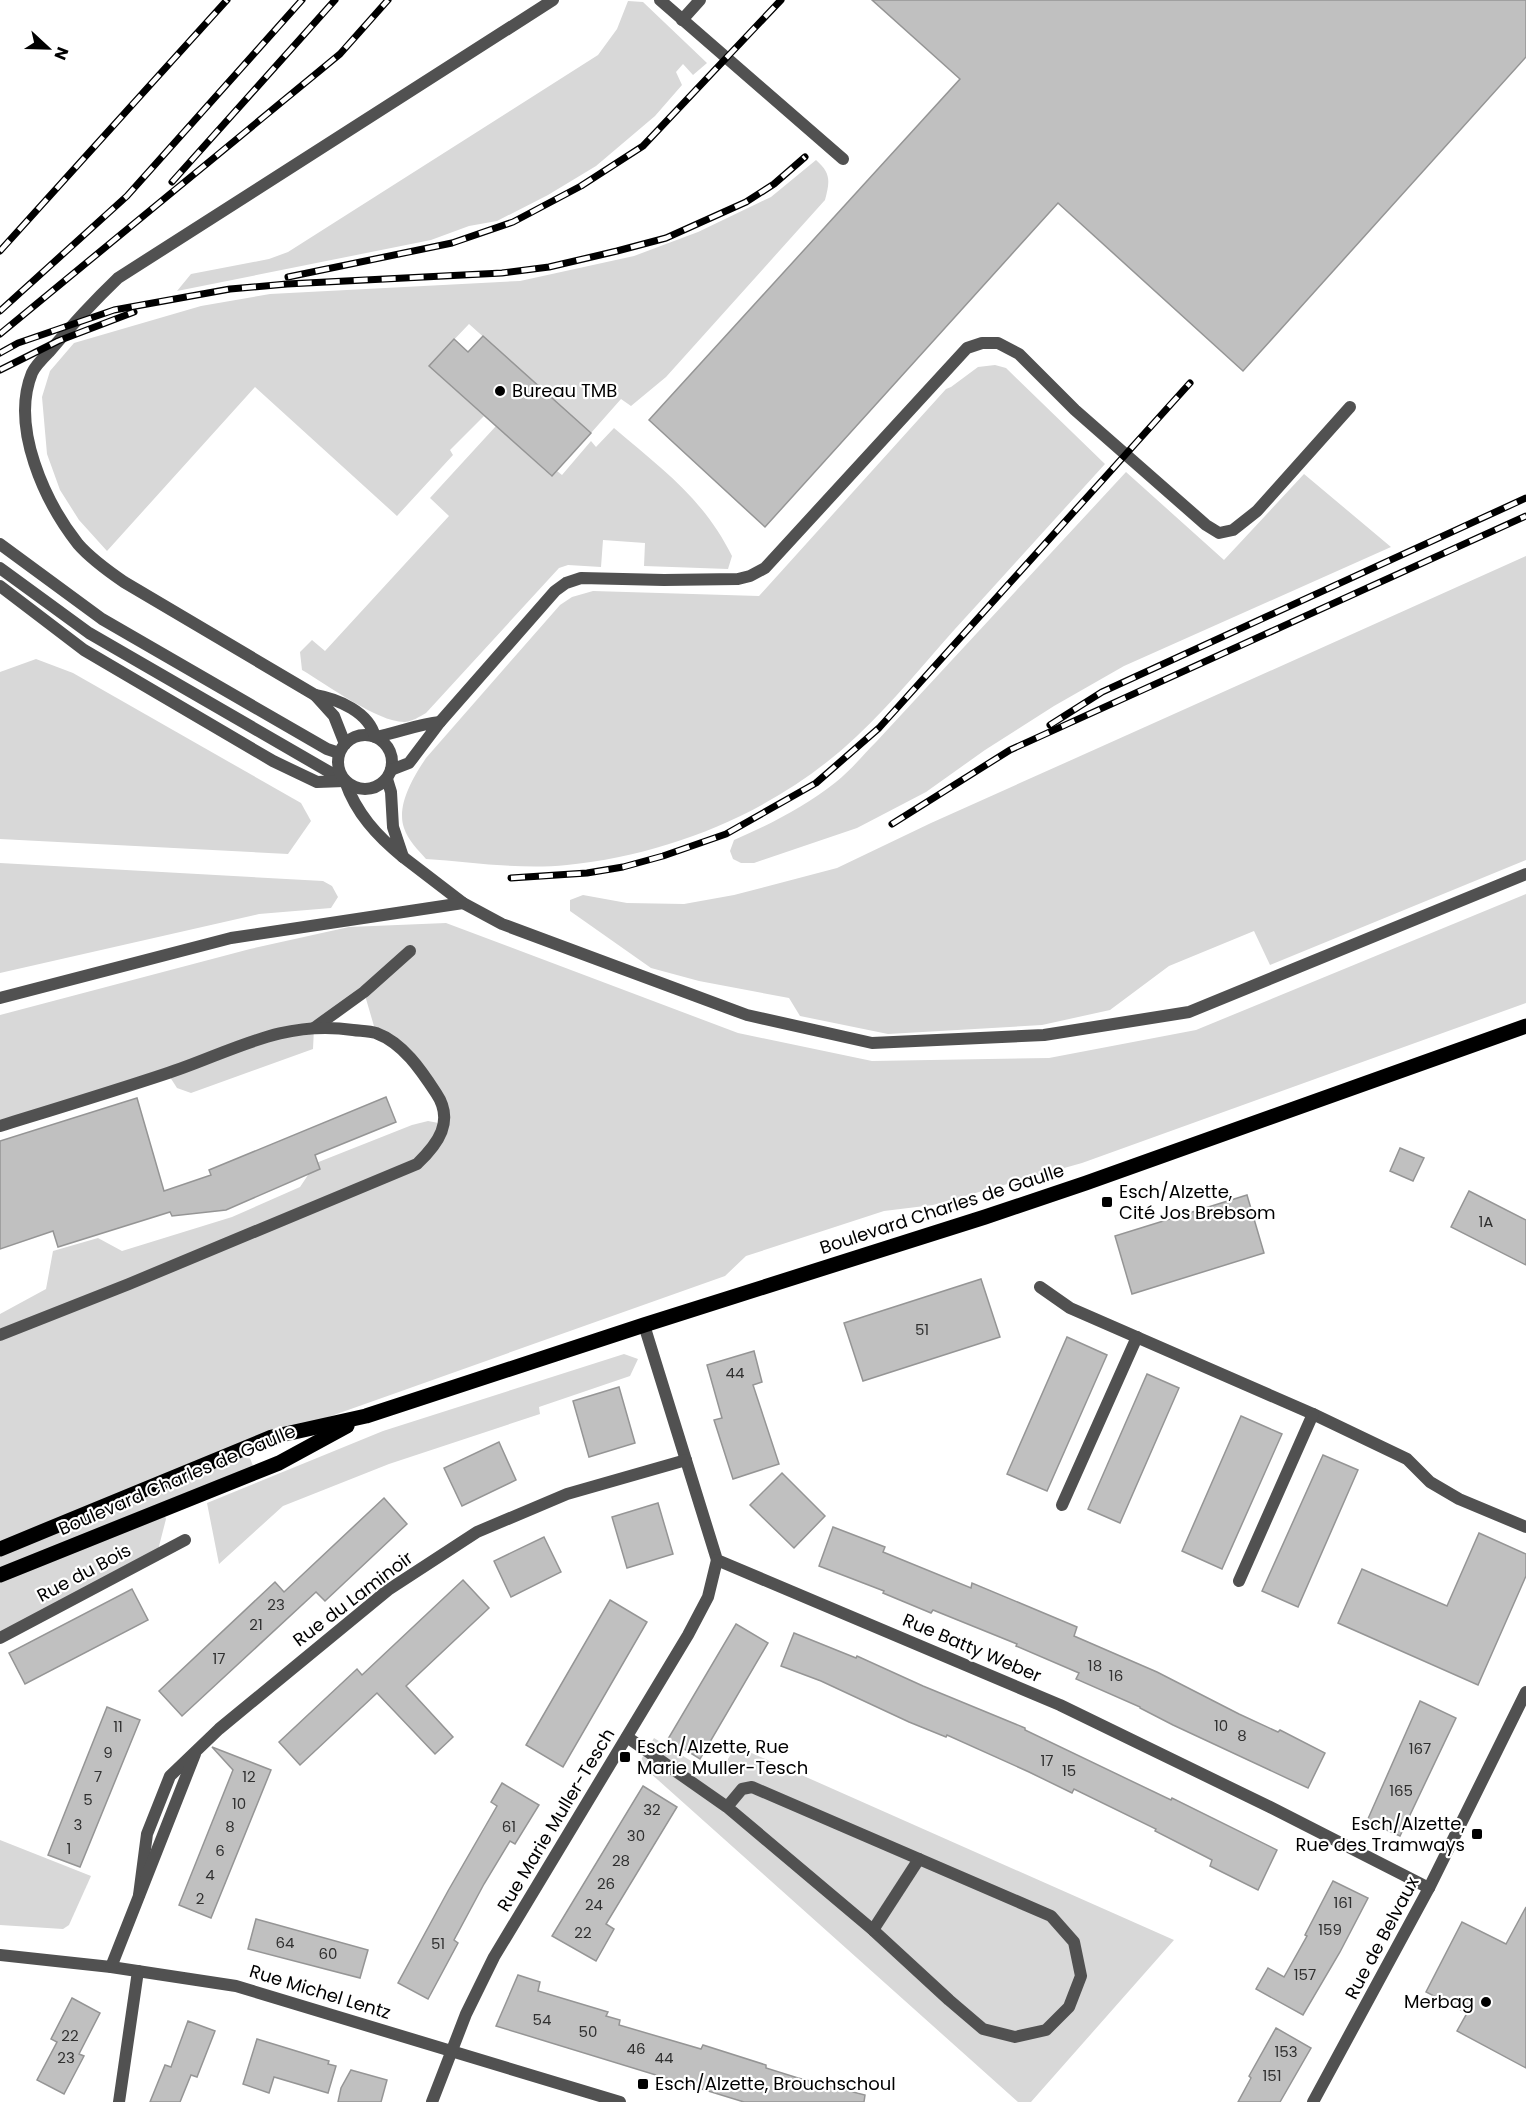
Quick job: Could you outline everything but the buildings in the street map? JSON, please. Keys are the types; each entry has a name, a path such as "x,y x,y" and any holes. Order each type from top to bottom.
{"main road":[{"name":"Boulevard Charles de Gaulle","path":"0,1549 272,1437 366,1416 1086,1183 1526,1026"},
{"name":"Boulevard Charles de Gaulle","path":"0,1575 279,1462 366,1416"}],"street":[{"path":"553,0 118,278 72,323 32,371 25,398 27,437 50,503 79,545 98,564 124,582 315,695 334,716 342,748 338,765 355,806 391,847 463,903 502,924 747,1015 872,1043 1044,1035 1189,1012 1526,874"},
{"path":"660,0 843,159"},
{"path":"682,20 700,0"},
{"path":"0,568 89,633 353,786 362,789 380,785 389,774 409,763 440,722 555,591 566,583 581,578 738,579 765,568 967,348 981,343 998,343 1019,354 1075,410 1206,525 1219,532 1233,530 1257,511 1350,407"},
{"path":"0,543 102,619 327,750 342,748 354,737 393,734 428,723 440,722"},
{"path":"0,586 84,650 273,761 317,782 345,781"},
{"path":"315,695 329,698 365,718 372,726 375,736 386,744 393,761 389,774 393,827 403,857"},
{"path":"0,998 231,938 463,903"},
{"path":"314,1028 364,992 410,951"},
{"path":"0,1126 168,1074 269,1034 314,1028 342,1028 376,1033 402,1048 423,1072 441,1100 445,1124 435,1146 417,1164 0,1335"},
{"path":"1040,1287 1070,1308 1313,1414 1407,1459 1431,1482 1459,1499 1526,1527"},
{"path":"644,1325 717,1560"},
{"path":"1062,1505 1137,1337"},
{"path":"1239,1581 1313,1414"},
{"name":"Rue du Laminoir","path":"111,1967 197,1750 219,1729 388,1590 477,1532 567,1494 686,1460"},
{"name":"Rue du Bois","path":"0,1638 185,1540"},
{"name":"Rue Marie Muller-Tesch","path":"432,2102 466,2014 495,1957 688,1635 708,1598 717,1560"},
{"name":"Rue Batty Weber","path":"717,1560 1060,1705 1429,1888"},
{"name":"Rue de Belvaux","path":"1313,2102 1429,1888 1526,1692"},
{"path":"627,1737 727,1807 873,1930 983,2029 1015,2037 1046,2030 1069,2007 1081,1976 1074,1942 1051,1916 752,1787 742,1789 727,1807"},
{"path":"873,1930 919,1859"},
{"name":"Rue Michel Lentz","path":"0,1956 111,1967 236,1986 621,2102"},
{"path":"120,2102 138,1971"}],"shaded area":[{"path":"628,1 643,2 707,63 693,75 683,64 676,72 682,85 655,116 596,166 548,195 497,221 469,226 431,240 177,291 191,274 269,259 288,252 598,55 617,29"},
{"path":"816,160 827,173 828,188 825,200 666,377 631,406 621,399 591,433 469,324 429,366 484,416 450,450 453,455 397,516 255,387 107,551 79,520 60,490 47,454 42,397 50,371 74,343 201,306 270,294 520,281 634,256 698,232 771,197"},
{"path":"995,365 1006,368 1105,464 907,684 857,736 794,786 759,806 685,839 646,851 607,859 550,866 514,866 426,859 411,841 402,819 404,800 416,773 426,758 560,605 572,597 593,591 759,596 946,389 978,367"},
{"path":"496,426 551,476 557,471 562,475 591,441 596,447 614,428 665,471 708,517 732,556 728,569 644,566 645,543 603,540 601,567 568,565 559,568 426,713 405,722 394,721 367,710 302,670 300,652 312,640 325,651 449,516 430,498"},
{"path":"1126,472 1224,560 1304,474 1391,547 1124,666 1054,706 985,750 926,792 857,828 754,863 741,863 733,859 730,851 734,840 800,807 846,773"},
{"path":"1526,556 1526,860 1270,965 1254,931 1169,966 1110,1010 1042,1025 888,1034 800,1016 789,998 699,981 651,968 570,911 570,900 583,895 627,903 684,904 734,895 837,868 931,823"},
{"path":"36,659 73,673 301,803 311,821 288,854 0,839 0,672"},
{"path":"0,863 323,881 332,886 338,897 331,908 259,914 0,973"},
{"path":"1526,894 1526,1003 1082,1163 933,1205 884,1211 746,1256 725,1276 272,1437 246,1448 255,1471 162,1509 166,1519 157,1554 0,1632 0,1314 46,1289 53,1251 98,1238 122,1251 232,1217 300,1187 316,1163 412,1125 428,1121 444,1124 423,1073 376,1033 364,992 314,1028 313,1049 191,1093 177,1088 168,1074 0,1126 0,1015 250,949 349,927 446,923 738,1033 872,1061 1049,1058 1196,1030"},
{"path":"624,1354 638,1359 630,1376 539,1407 540,1414 389,1464 283,1506 219,1564 207,1503 383,1431"},
{"path":"654,1738 717,1777 736,1746 1174,1940 1031,2102 1018,2102 639,1763"},
{"path":"0,1840 91,1876 69,1925 63,1929 0,1925"}],"railway":[{"path":"0,251 227,0"},
{"path":"0,311 127,196 302,0"},
{"path":"172,182 335,0"},
{"path":"0,334 340,54 388,0"},
{"path":"288,277 452,243 513,222 581,186 643,146 781,0"},
{"path":"0,353 18,343 114,310 230,289 502,273 549,267 617,251 666,238 746,202 774,184 805,157"},
{"path":"0,370 58,341 134,312"},
{"path":"511,878 587,873 623,867 663,856 726,834 816,783 879,728 1190,383"},
{"path":"1050,725 1102,692 1526,498"},
{"path":"892,824 1010,750 1526,516"}],"place":[{"name":"Bureau TMB","path":"500,391"},
{"name":"Esch/Alzette, Cité Jos Brebsom","path":"1107,1202"},
{"name":"Esch/Alzette, Rue Marie Muller-Tesch","path":"625,1757"},
{"name":"Esch/Alzette, Rue des Tramways","path":"1477,1834"},
{"name":"Merbag","path":"1486,2002"},
{"name":"Esch/Alzette, Brouchschoul","path":"643,2084"}]}
